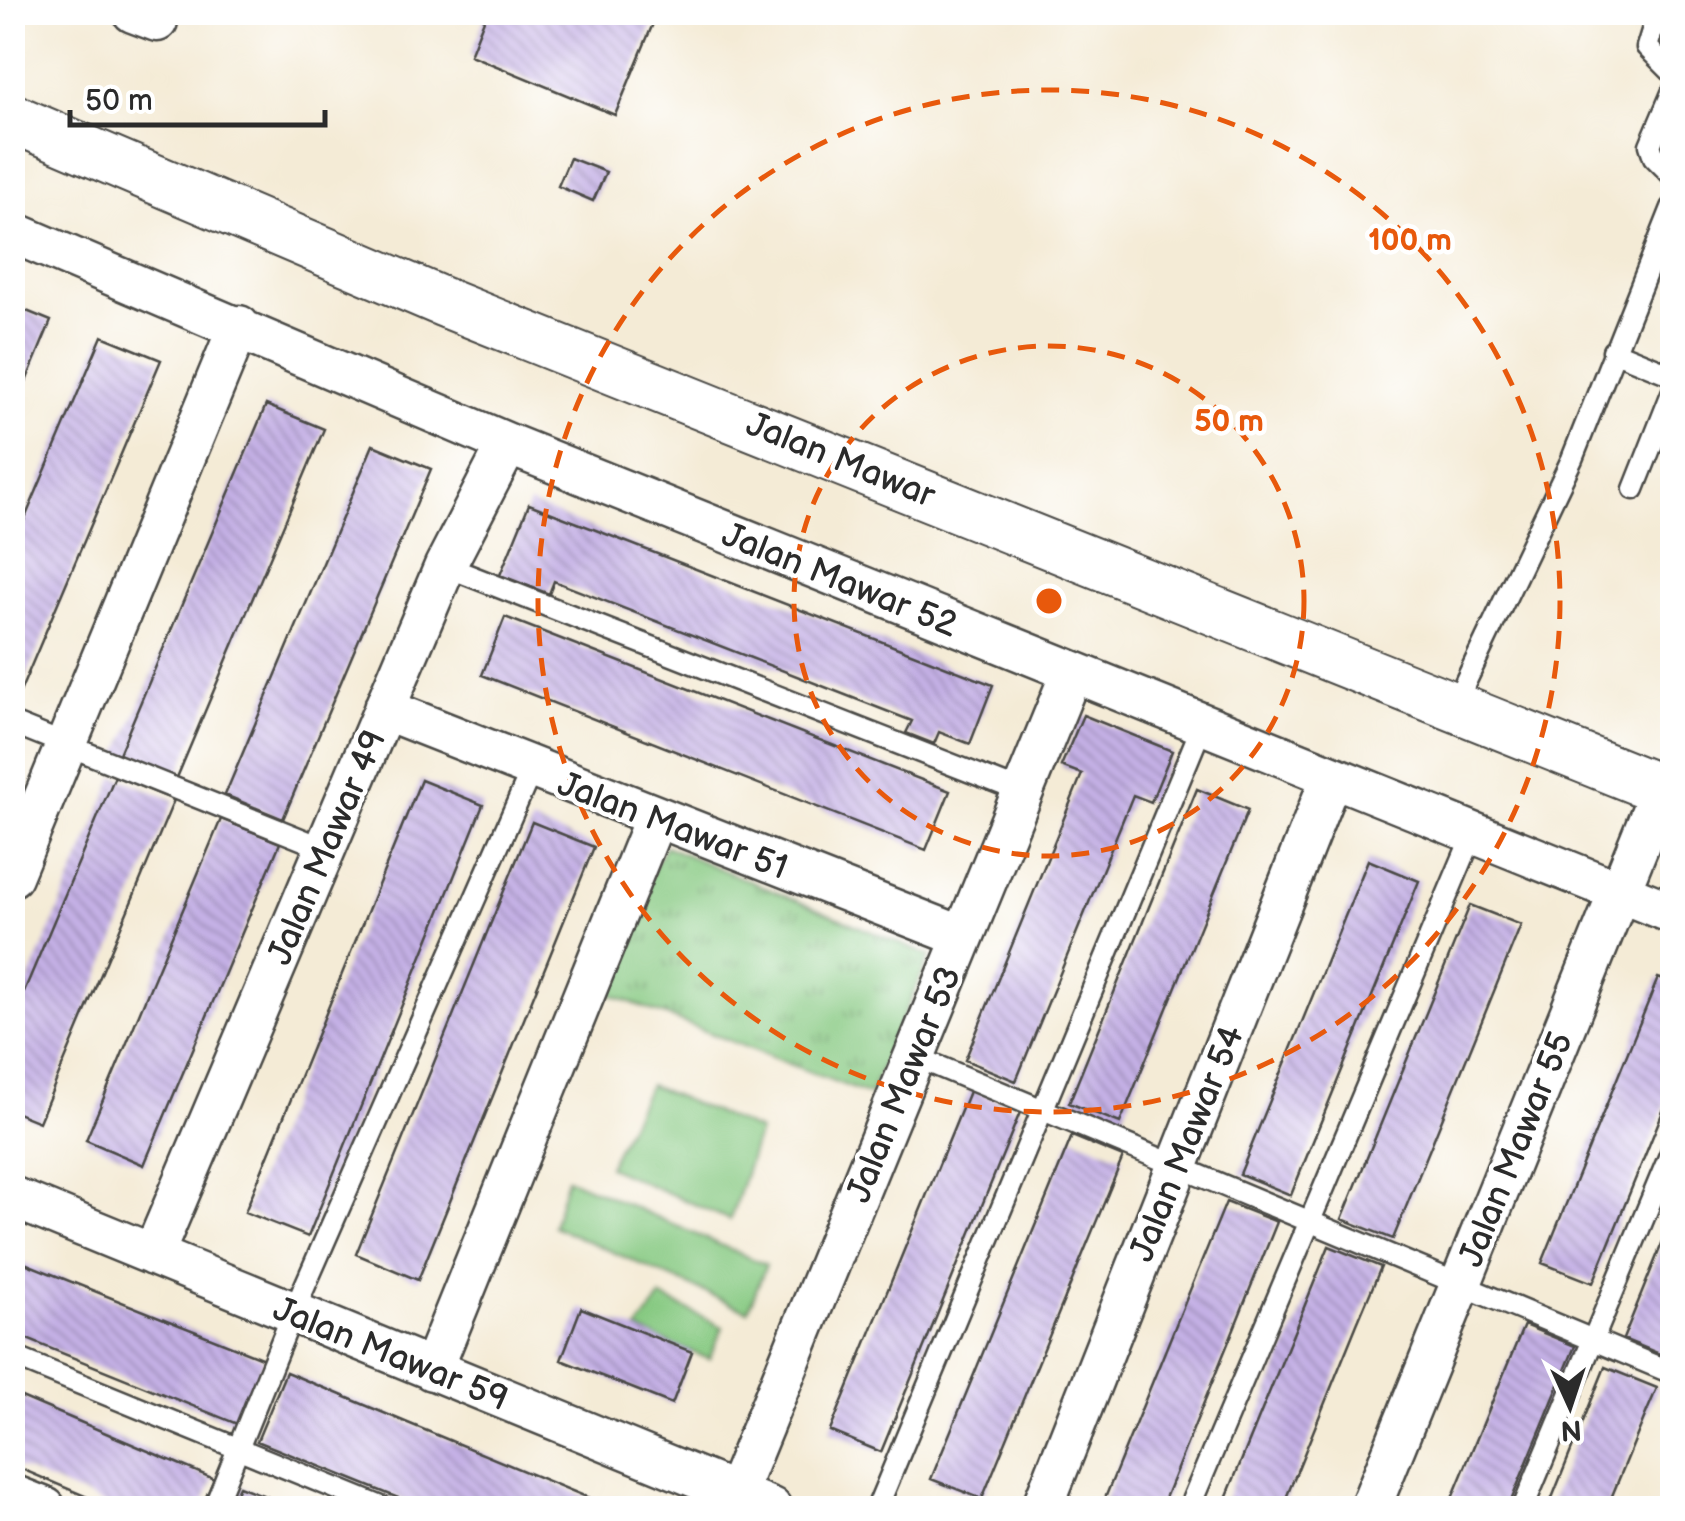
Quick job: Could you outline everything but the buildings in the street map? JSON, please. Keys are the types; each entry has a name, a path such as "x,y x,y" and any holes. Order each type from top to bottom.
{"street":[{"name":"Jalan Mawar","path":"12,118 444,302 1666,792"},
{"name":"Jalan Mawar 52","path":"12,232 508,444 1672,913"},
{"path":"12,876 239,326"},
{"name":"Jalan Mawar 49","path":"153,1256 445,566 508,444"},
{"name":"Jalan Mawar 53","path":"753,1501 914,1056 1071,674"},
{"name":"Jalan Mawar 51","path":"384,709 655,819 963,937"},
{"name":"Jalan Mawar 54","path":"1042,1508 1331,778"},
{"name":"Jalan Mawar 55","path":"1370,1508 1619,892 1666,792"},
{"path":"432,1370 655,819"},
{"name":"Jalan Mawar 59","path":"12,1198 753,1501"},
{"path":"12,1495 45,1508"}],"lane":[{"path":"1658,12 1647,48 1672,72"},
{"path":"1672,93 1650,144 1654,157 1672,175"},
{"path":"1454,706 1572,459 1672,208"},
{"path":"1612,351 1672,375"},
{"path":"1634,489 1672,393"},
{"path":"445,566 1022,792"},
{"path":"12,723 326,849"},
{"path":"878,1508 1202,726"},
{"path":"214,1508 293,1313 532,769"},
{"path":"1189,1508 1474,834"},
{"path":"914,1056 1672,1373"},
{"path":"1523,1508 1672,1150"},
{"path":"12,1356 384,1508"}],"green space":[{"path":"665,846 930,956 869,1095 594,988"},
{"path":"649,1085 759,1131 730,1220 608,1167"},
{"path":"567,1178 766,1265 748,1311 553,1226"},
{"path":"661,1297 723,1327 709,1359 637,1330"}]}
